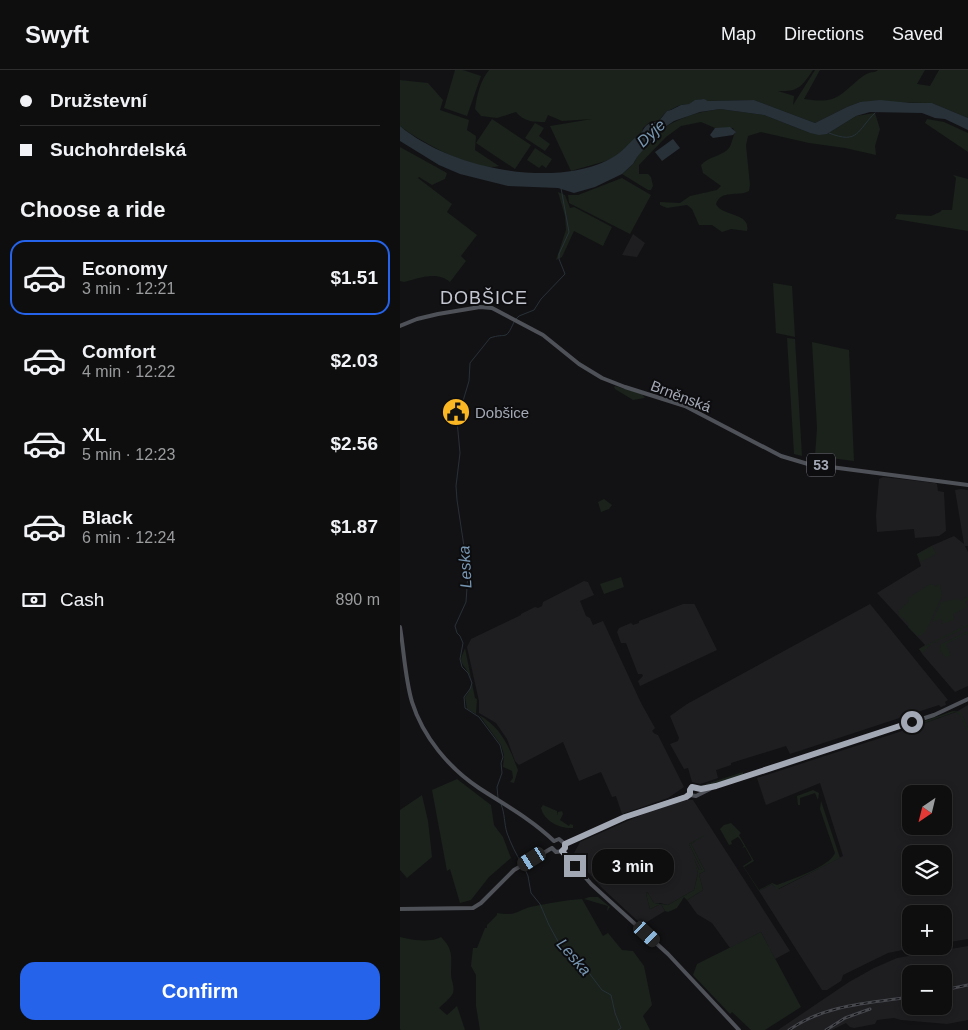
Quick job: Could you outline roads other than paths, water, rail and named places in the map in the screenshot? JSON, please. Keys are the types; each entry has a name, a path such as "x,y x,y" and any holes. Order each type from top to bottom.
{"main road":[{"name":"Brněnská","path":"400,326 428,316 481,307 494,309 547,338 579,364 600,376 624,387 685,406 781,456 808,464 968,486"},
{"path":"400,627 411,697 419,718 434,746 464,778 534,823 554,841"},
{"path":"565,844 633,814 690,794 694,797 716,786 938,713 968,699"},
{"path":"690,794 691,788 716,786"},
{"path":"697,788 698,794"},
{"path":"554,841 559,839 565,844"},
{"path":"400,909 472,908 481,903 514,870 552,848 554,841"},
{"path":"552,848 556,852 562,851 565,848 565,844"},
{"path":"562,851 591,884 668,954 740,1030"}],"water":[{"name":"Dyje","path":"704,99 708,101 754,100 815,123 860,102 880,100 932,103 968,118 968,130 945,119 935,118 922,113 870,112 856,116 827,134 819,135 764,115 720,109 700,112 674,121 659,131 633,164 622,174 595,187 574,193 558,188 508,186 460,174 439,165 400,141 400,126 444,153 471,162 499,169 528,173 556,173 582,169 606,161 619,153 646,126 659,120 667,111 689,104 695,100"},
{"path":"730,127 736,132 733,135 713,138 710,135 715,128"},
{"path":"673,139 680,148 662,161 655,152"}],"waterway":[{"path":"829,133 846,137 857,134 875,113"},
{"name":"Leska","path":"516,319 534,310 541,299 565,274 559,254 569,232 561,188"},
{"name":"Leska","path":"498,798 497,787 502,773 501,763 503,757 500,745 479,717 465,708 464,697 472,683 468,673 462,667 460,659 463,643 455,626 466,602 468,573 457,500 456,486 460,453 457,421 469,381 470,363 490,338 507,334 514,322"},
{"name":"Leska","path":"501,804 507,833 522,864"},
{"name":"Leska","path":"524,867 528,876 531,893 540,904 561,947 569,955 580,961 602,990 611,995 621,1028 618,1030"}],"railway":[{"path":"952,988 968,985"},
{"path":"789,1030 817,1015 832,1010 863,1003 902,998"},
{"path":"826,1030 845,1018 870,1009"}],"place":[{"name":"Dobšice","path":"456,412"}],"district":[{"name":"DOBŠICE","path":"484,298"}]}
